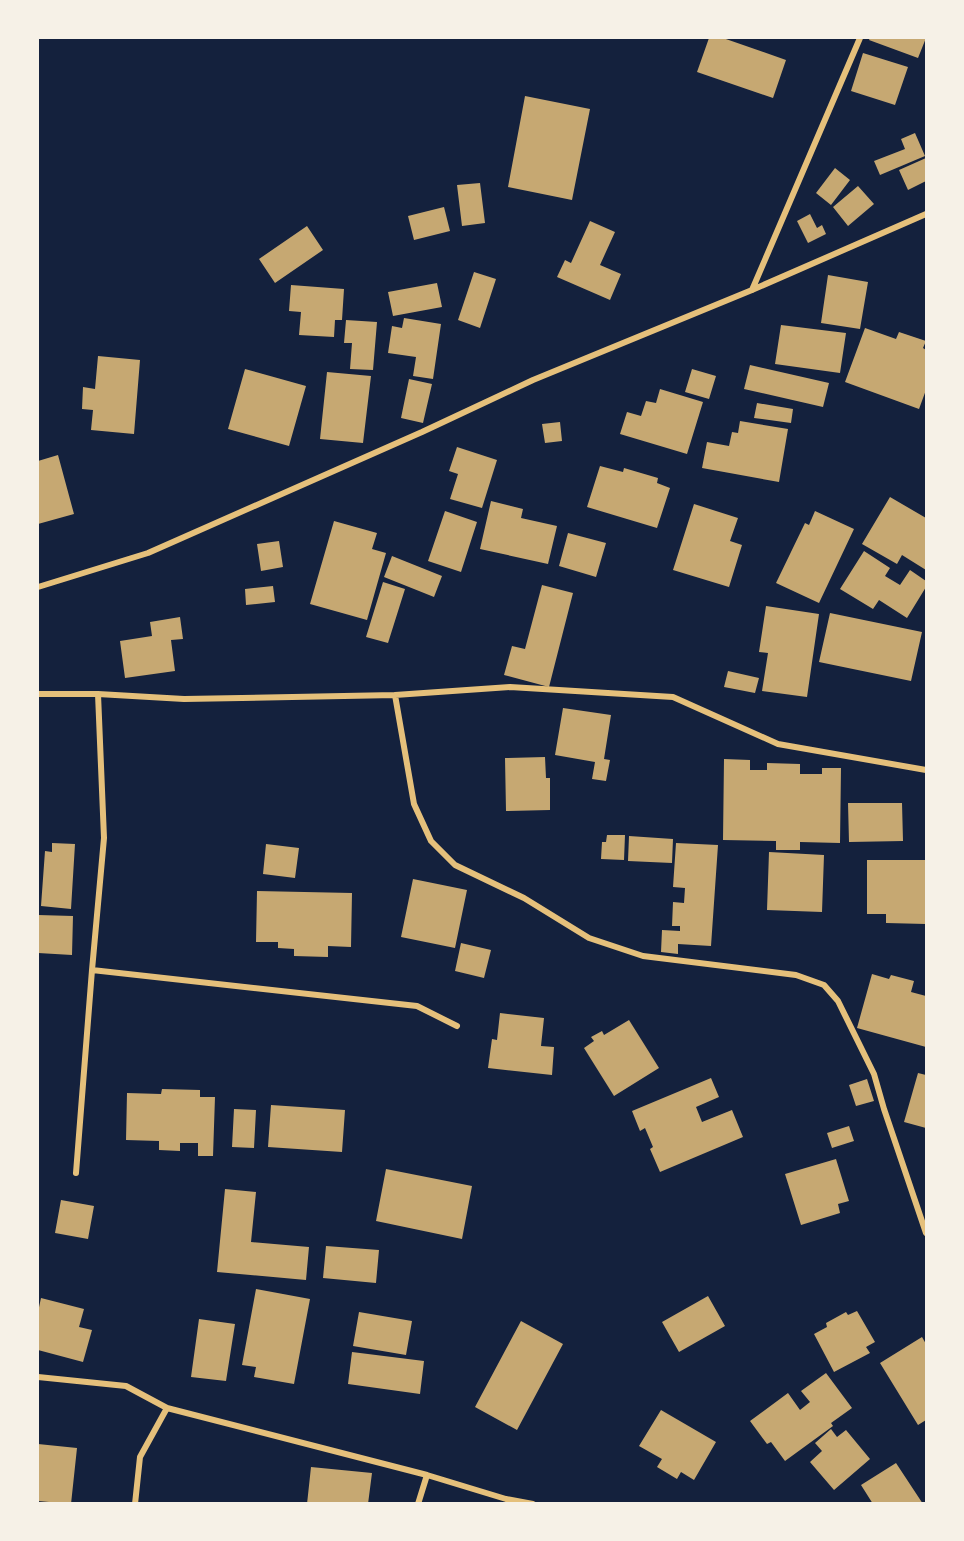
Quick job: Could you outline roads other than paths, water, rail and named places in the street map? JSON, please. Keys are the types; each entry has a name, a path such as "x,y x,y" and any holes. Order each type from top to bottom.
{"street":[{"path":"753,290 860,38"},
{"path":"38,587 148,553 422,432 533,380 753,290 927,214"},
{"path":"38,694 98,694 184,699 395,695 510,687 673,697 778,744 927,770"},
{"path":"76,1173 104,838 98,694"},
{"path":"395,695 414,804 431,841 455,865 524,898 589,939 643,956 796,975 824,985 838,1001 874,1074 927,1233"},
{"path":"92,970 417,1006 457,1026"},
{"path":"38,1377 126,1386 167,1408 427,1475 506,1499 533,1503"},
{"path":"135,1503 140,1457 167,1408"},
{"path":"418,1503 427,1475"}]}
